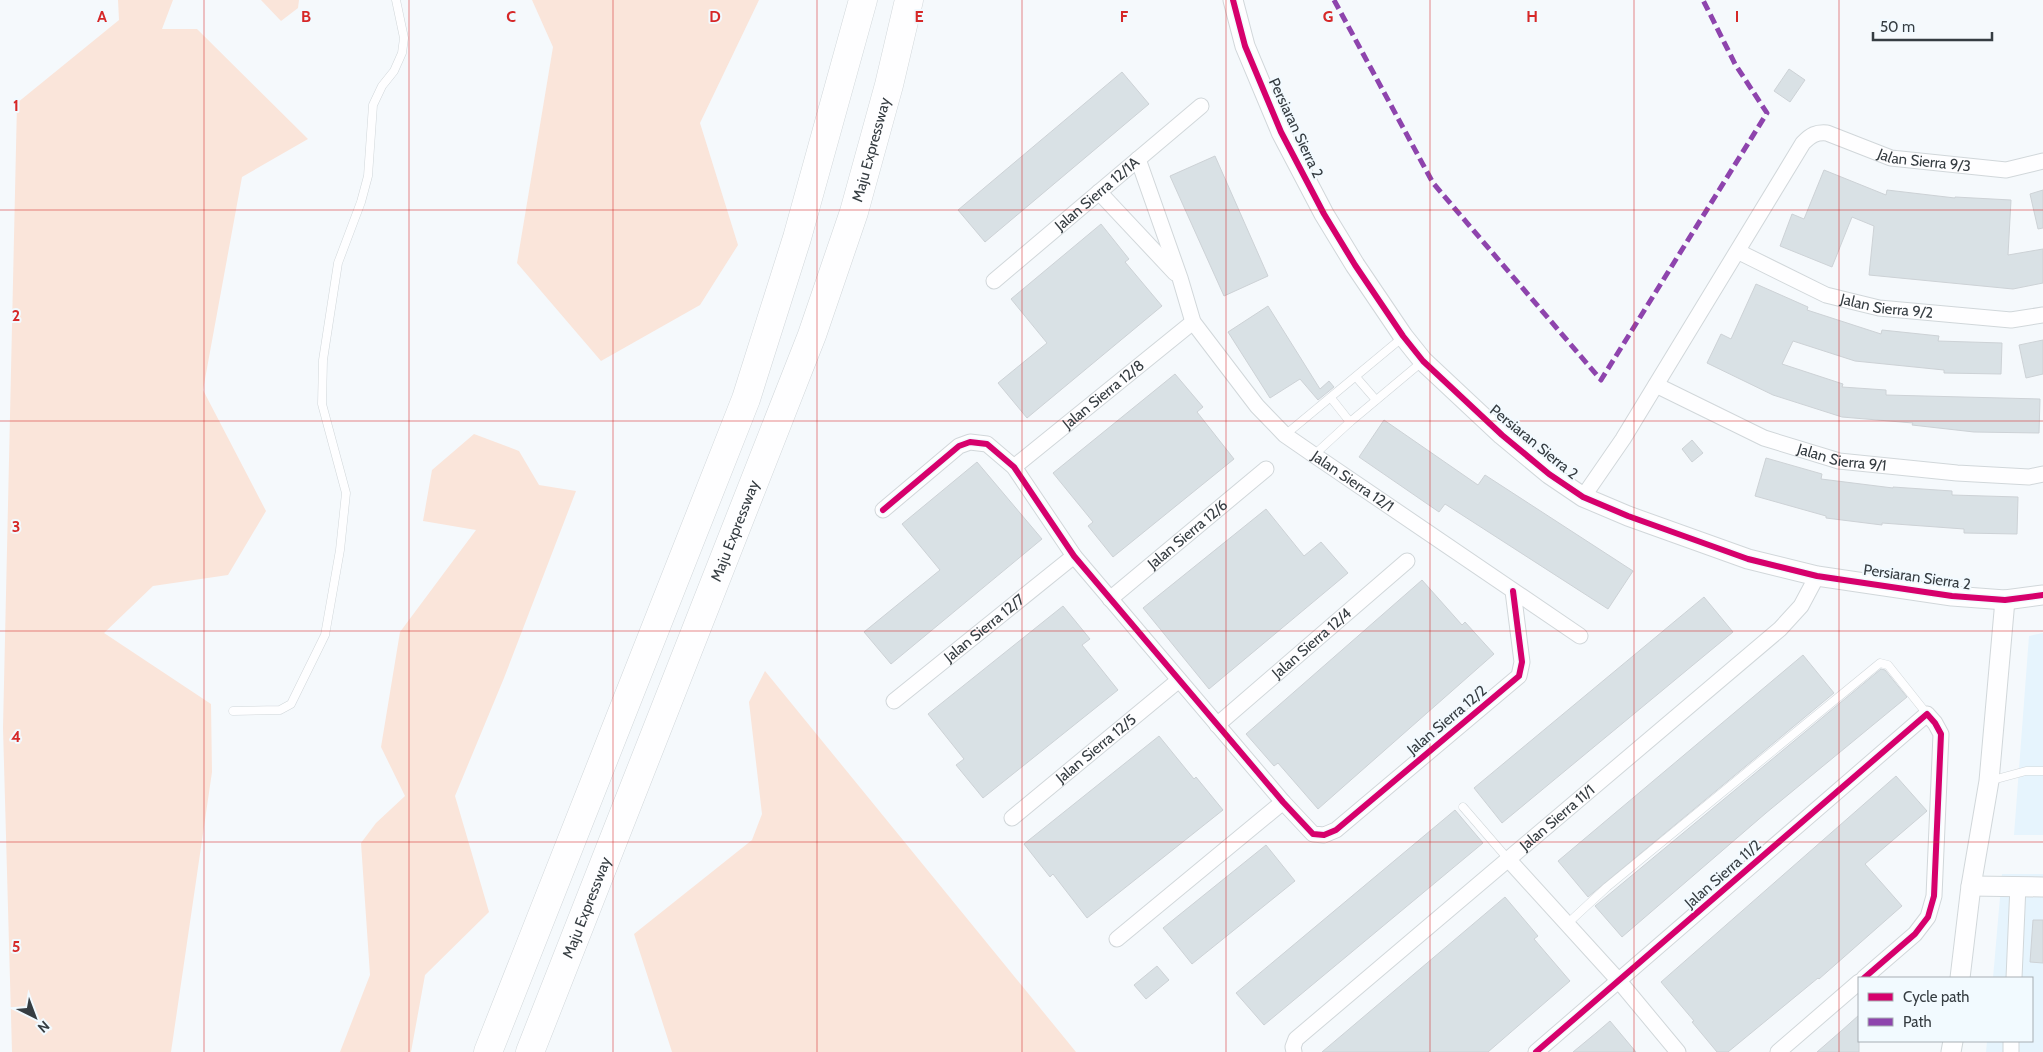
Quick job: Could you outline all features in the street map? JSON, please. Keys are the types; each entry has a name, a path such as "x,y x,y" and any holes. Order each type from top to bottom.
{"highway":[{"path":"488,1052 746,399 797,238 862,0"},
{"name":"Maju Expressway","path":"530,1052 812,335 854,212 909,0"}],"street":[{"name":"Persiaran Sierra 2","path":"1233,0 1245,46 1281,132 1324,214 1404,336 1423,361 1502,435 1549,474 1583,497 1628,516 1748,559 1817,576 1952,596 2005,600 2043,595"},
{"name":"Jalan Sierra 12/1A","path":"994,281 1201,106"},
{"name":"Jalan Sierra 9/3","path":"1739,252 1804,143 1810,136 1818,132 1827,133 1891,158 2006,170 2043,161"},
{"name":"Jalan Sierra 12/1","path":"1138,159 1180,278 1193,322 1257,406 1285,435 1580,636"},
{"path":"1099,192 1180,278"},
{"name":"Jalan Sierra 9/2","path":"1739,252 1826,295 1879,308 2011,320 2043,315"},
{"path":"1583,497 1623,439 1739,252"},
{"name":"Jalan Sierra 12/8","path":"1014,467 1193,322"},
{"name":"Jalan Sierra 9/1","path":"1656,385 1764,438 1839,461 1957,473 2029,477 2043,474"},
{"path":"884,510 959,446 970,442 987,444 1014,467 1074,556 1283,802 1117,939"},
{"name":"Jalan Sierra 12/6","path":"1110,599 1266,469"},
{"name":"Jalan Sierra 12/7","path":"894,701 1074,556"},
{"name":"Jalan Sierra 12/4","path":"1217,725 1407,561"},
{"name":"Jalan Sierra 11/1","path":"1294,1052 1293,1047 1296,1039 1780,629 1801,606 1817,576"},
{"name":"Jalan Sierra 12/2","path":"1283,802 1313,834 1324,835 1336,830 1519,676 1522,662 1513,591"},
{"path":"1960,977 1971,886 1989,781 2005,600"},
{"name":"Jalan Sierra 12/5","path":"1012,818 1179,680"},
{"path":"1865,977 1915,934 1928,916 1932,903 1941,734 1935,722 1927,714"},
{"name":"Jalan Sierra 11/2","path":"1536,1052 1927,714"},
{"path":"1508,859 1619,981 1678,1052"},
{"path":"1971,886 2018,885 2043,887"},
{"path":"2014,977 2018,885"},
{"path":"1778,1052 1858,983"}],"lane":[{"path":"233,711 280,710 291,704 325,635 340,550 346,493 322,404 323,360 338,263 361,202 368,176 373,105 382,86 394,71 402,53 404,38 396,0"},
{"path":"1285,435 1404,336"},
{"path":"1314,455 1423,361"},
{"path":"1356,377 1376,400"},
{"path":"1330,398 1350,422"},
{"path":"1567,924 1607,887 1880,663 1888,665 1927,714"},
{"path":"1989,781 2026,771 2043,772"},
{"path":"1463,807 1508,859"}],"shaded area":[{"path":"118,0 173,0 162,29 197,29 308,139 242,177 203,390 266,511 228,575 153,586 104,633 211,704 212,772 171,1052 12,1052 3,728 17,103 119,20"},
{"path":"261,0 299,0 298,8 281,21"},
{"path":"532,0 759,0 700,123 738,245 700,305 601,361 517,263 553,47"},
{"path":"474,434 519,451 539,485 576,491 504,678 455,796 489,912 425,975 411,1052 340,1052 370,975 361,843 376,823 405,796 381,747 400,632 476,530 423,521 432,470"},
{"path":"2043,633 2043,835 2014,835 2029,636"},
{"path":"765,671 1076,1052 672,1052 634,934 752,840 762,814 749,702"},
{"path":"2002,874 2043,874 2043,1052 1986,1052 1987,1042 2033,1042 2033,977 1993,977"}],"building":[{"path":"1789,69 1805,80 1790,102 1774,91"},
{"path":"1122,72 1149,104 985,242 958,210"},
{"path":"1215,156 1268,276 1224,296 1170,176"},
{"path":"1824,170 1886,195 1887,190 1955,198 2011,200 2008,255 2043,249 2043,283 2013,289 1869,275 1874,226 1852,217 1832,267 1780,246 1792,214 1804,219"},
{"path":"2043,190 2043,228 2038,229 2030,194"},
{"path":"1101,224 1129,259 1125,262 1162,306 1027,418 998,383 1047,343 1011,299"},
{"path":"1756,284 1808,307 1807,310 1881,334 1882,330 1939,336 1938,341 2002,343 2001,374 1944,373 1944,370 1855,361 1793,341 1782,364 1843,384 1842,387 1886,390 1886,395 2040,399 2039,433 1974,432 1912,425 1913,423 1842,417 1773,395 1707,363 1721,334 1731,339"},
{"path":"1268,306 1320,389 1329,381 1334,387 1318,400 1300,379 1270,398 1228,332"},
{"path":"2043,340 2043,374 2026,378 2019,345"},
{"path":"1175,374 1203,407 1197,412 1234,459 1113,557 1088,526 1093,522 1053,473"},
{"path":"1384,420 1478,485 1485,475 1633,571 1608,609 1445,504 1439,512 1359,457"},
{"path":"1692,440 1703,453 1692,462 1682,449"},
{"path":"1766,458 1822,474 1821,479 1893,488 1952,491 1952,495 2018,497 2017,534 1964,533 1964,529 1882,523 1882,525 1826,518 1826,516 1755,496"},
{"path":"977,462 1042,539 891,664 864,632 940,570 902,524"},
{"path":"1266,509 1304,556 1321,542 1348,573 1209,689 1143,608"},
{"path":"1422,580 1462,625 1465,622 1494,654 1318,809 1278,763 1274,766 1246,734"},
{"path":"1704,597 1733,632 1502,823 1474,788"},
{"path":"1063,606 1090,639 1082,645 1118,690 983,798 956,765 964,759 928,714"},
{"path":"1803,655 1834,693 1588,897 1558,861"},
{"path":"1881,669 1885,670 1907,697 1766,813 1622,937 1595,906"},
{"path":"1159,736 1194,779 1196,777 1223,810 1087,918 1053,874 1050,877 1024,844"},
{"path":"1896,776 1927,811 1865,864 1902,906 1819,979 1728,1052 1717,1052 1661,982"},
{"path":"1455,810 1483,843 1264,1025 1236,993"},
{"path":"1266,845 1295,881 1192,964 1163,928"},
{"path":"1505,897 1538,936 1534,939 1570,981 1488,1052 1322,1052"},
{"path":"2033,920 2043,920 2043,963 2030,962"},
{"path":"1157,966 1169,980 1146,999 1134,985"},
{"path":"1858,1016 1859,1052 1817,1052"},
{"path":"1610,1021 1636,1052 1573,1052 1596,1033"}],"marked path":[{"path":"1334,0 1433,183 1601,380 1767,113 1735,64 1703,0"}],"cycle path":[{"path":"1233,0 1245,46 1281,132 1324,214 1355,265 1403,336 1423,361 1502,435 1549,474 1583,497 1628,516 1748,559 1817,576 1952,596 2005,600 2043,595"},
{"path":"883,510 959,446 970,442 987,444 1014,467 1074,556 1283,802 1313,834 1324,835 1336,830 1519,676 1522,662 1513,591"},
{"path":"1536,1052 1927,714 1941,734 1934,896 1928,917 1915,934 1865,977"}]}
